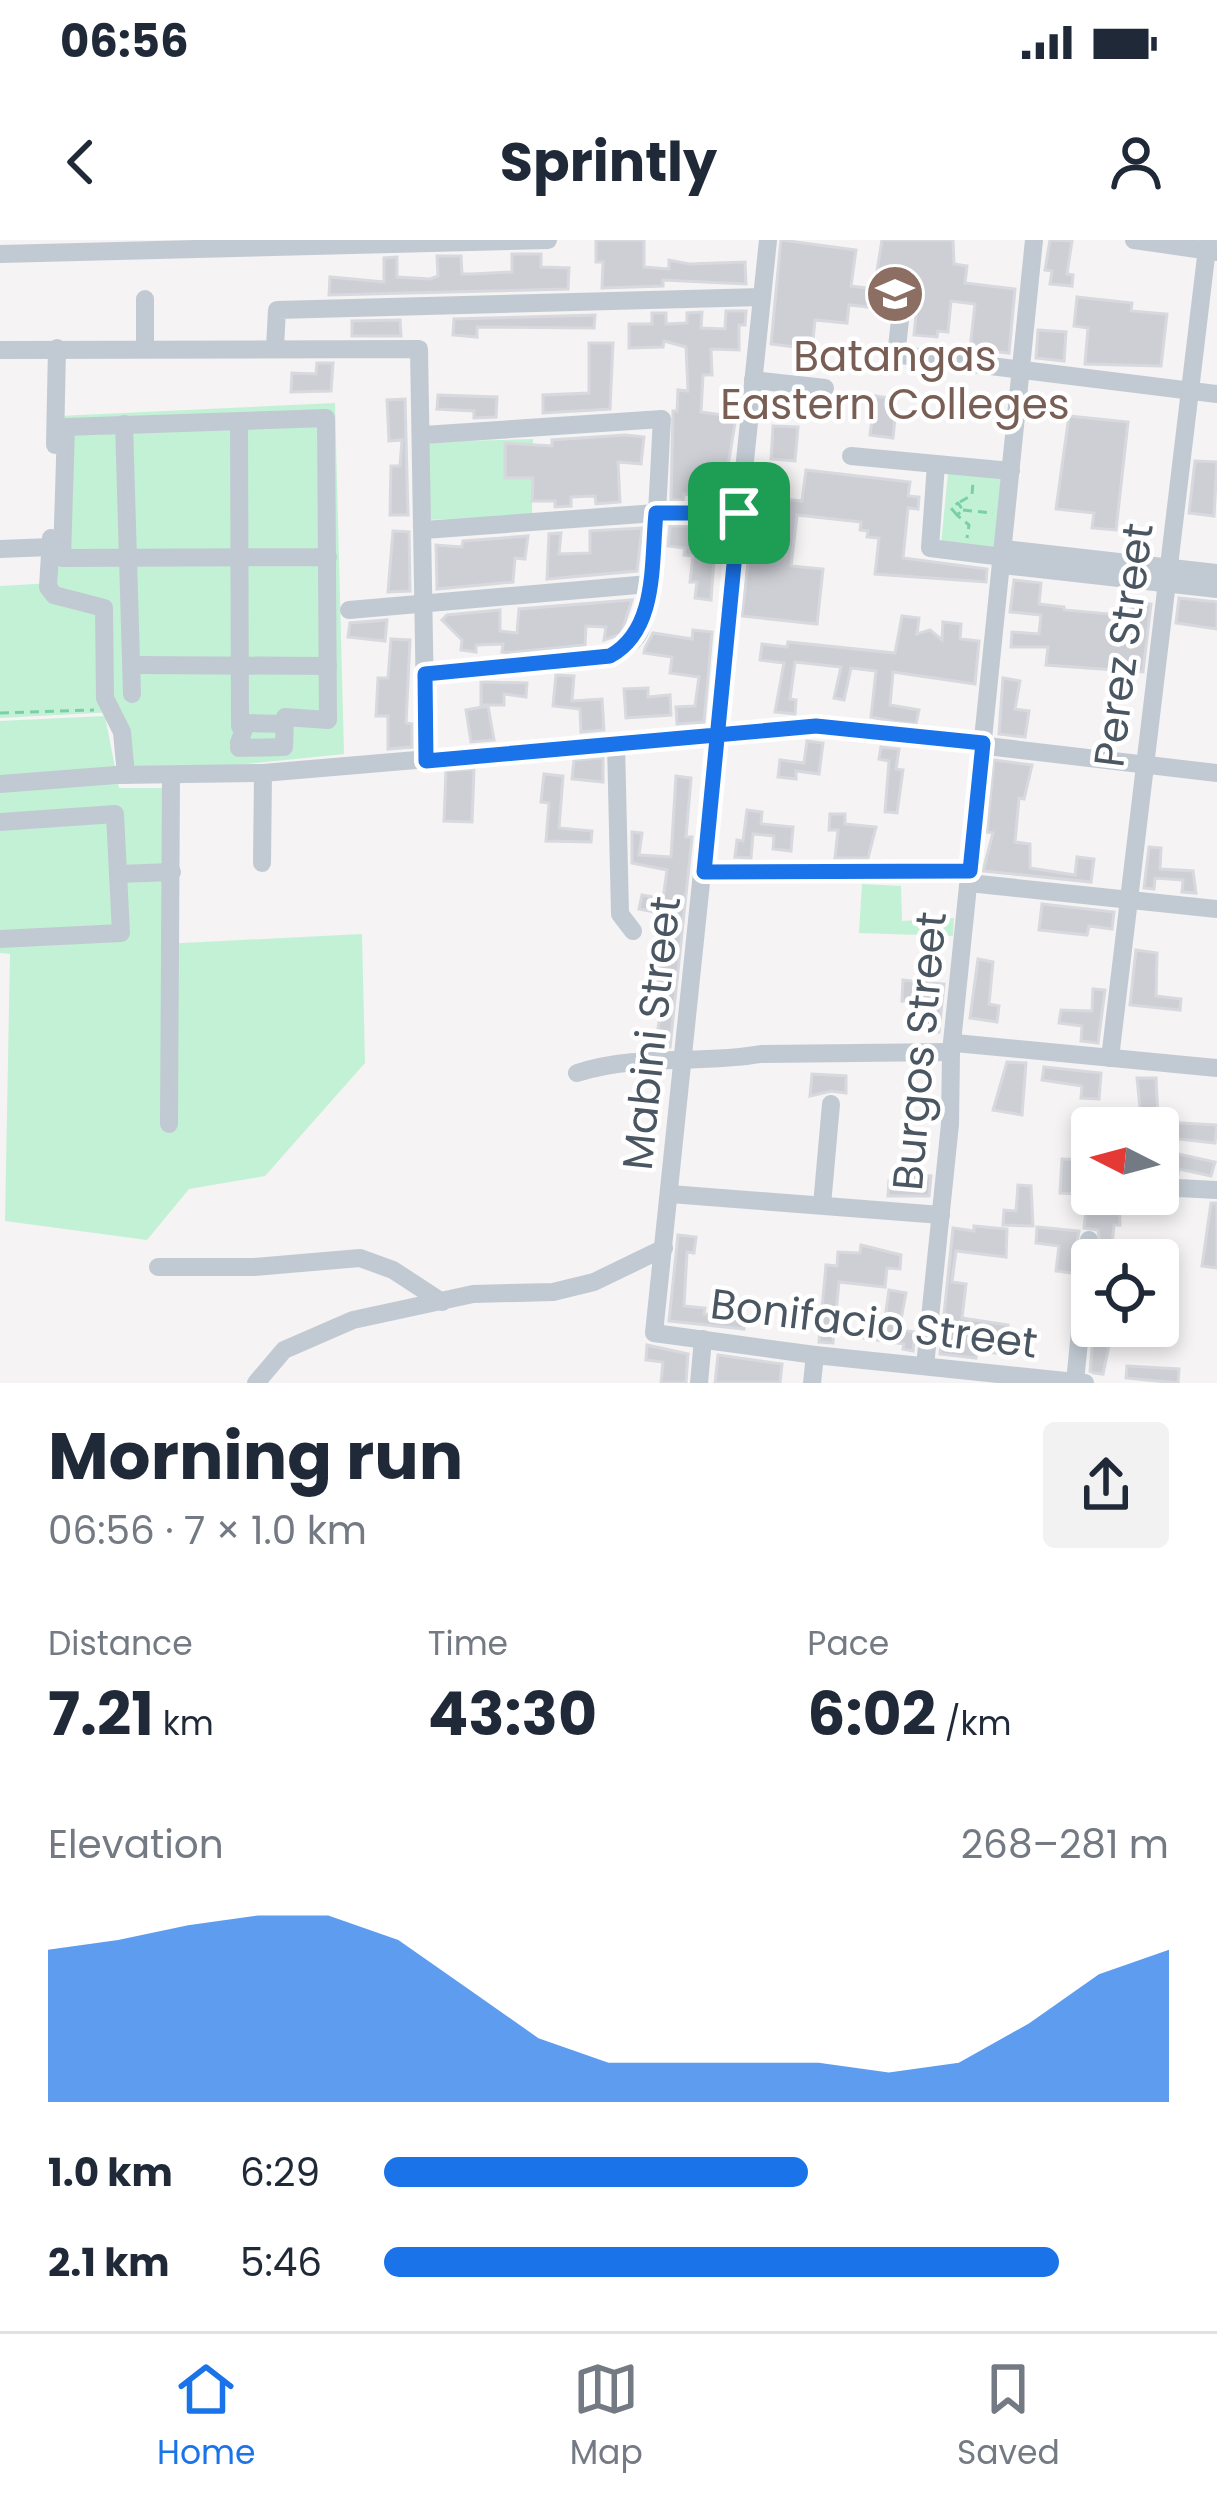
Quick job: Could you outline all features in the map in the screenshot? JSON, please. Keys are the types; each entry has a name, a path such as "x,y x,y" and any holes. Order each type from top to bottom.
{"street":[{"path":"0,254 548,240"},
{"path":"758,240 768,240"},
{"name":"Mabini Street","path":"655,1333 768,240"},
{"name":"Burgos Street","path":"925,1366 1034,240"},
{"path":"1134,240 1211,248"},
{"name":"Perez Street","path":"1110,1058 1189,390 1211,248"},
{"path":"903,293 897,347 901,355 1217,394"},
{"path":"275,346 278,310 762,297"},
{"path":"145,299 146,348"},
{"path":"57,348 48,586 54,595 104,608 108,709 122,732 126,775"},
{"path":"0,350 419,349 426,761"},
{"path":"753,380 825,388"},
{"path":"239,735 284,747 286,717 328,720 328,557 326,418 66,427 62,558 328,557"},
{"path":"423,435 662,419 649,584 641,629 629,645 610,656 425,674"},
{"path":"238,774 239,421"},
{"path":"124,424 132,694"},
{"path":"851,455 1011,471"},
{"path":"936,464 928,544 935,550 1167,576 1217,589"},
{"path":"424,530 656,513 739,513"},
{"path":"0,549 50,547"},
{"path":"1167,576 1217,573"},
{"path":"349,610 649,584"},
{"path":"134,665 328,666"},
{"path":"0,784 126,775 263,773 833,726 1217,772"},
{"path":"616,744 620,914 633,931"},
{"path":"262,863 263,773"},
{"path":"169,1124 170,776"},
{"path":"0,822 115,814 121,933 0,939"},
{"path":"118,874 172,872"},
{"path":"704,872 970,877 1217,909"},
{"path":"577,1073 634,1059 732,1061 761,1054 953,1047 1217,1068"},
{"path":"822,1205 831,1104"},
{"path":"1179,1188 1217,1190"},
{"path":"670,1195 941,1215"},
{"path":"256,1383 284,1350 353,1320 473,1294 553,1292 594,1282 664,1248"},
{"path":"158,1267 254,1267 360,1258 393,1270 442,1302"},
{"name":"Bonifacio Street","path":"655,1333 1085,1383"},
{"path":"699,1383 703,1340"},
{"path":"1075,1382 1078,1347"},
{"path":"812,1383 815,1355"}],"path":[{"path":"966,553 969,525 951,508 972,495 975,468"},
{"path":"958,503 963,510"},
{"path":"957,515 963,510 1007,515"},
{"path":"0,713 108,709"}],"green space":[{"path":"335,403 344,754 217,767 134,768 115,712 0,718 0,586 52,583 59,416"},
{"path":"533,439 532,515 428,520 426,442"},
{"path":"948,473 1002,477 995,550 941,544"},
{"path":"105,716 119,788 163,788 163,944 362,934 365,1063 265,1176 189,1189 147,1240 5,1221 10,954 0,953 0,721"},
{"path":"862,884 901,886 902,921 954,918 953,936 859,933"}],"building":[{"path":"596,240 644,240 644,267 669,269 669,260 745,262 746,284 663,280 663,286 602,288 603,262 596,262"},
{"name":"Batangas Eastern Colleges","path":"781,240 856,250 851,286 874,289 882,240 953,240 954,264 967,266 965,283 1015,289 1009,353 970,349 975,304 951,301 948,332 938,331 937,337 914,335 918,296 912,283 903,280 892,286 888,309 849,305 847,323 815,320 812,349 771,344"},
{"path":"1050,240 1072,241 1067,274 1073,275 1072,286 1050,284 1052,271 1045,270"},
{"path":"512,254 541,254 541,267 569,268 568,289 329,295 330,277 384,282 384,258 397,257 397,277 430,279 438,276 437,256 461,256 462,274 472,274 512,272"},
{"path":"1077,297 1132,303 1131,311 1167,314 1161,366 1085,364 1088,328 1074,326"},
{"path":"726,311 746,311 745,325 739,325 739,350 711,349 712,375 703,375 701,412 736,417 724,489 727,500 684,494 683,500 671,500 673,411 677,411 678,390 688,391 686,347 664,341 663,347 629,348 629,324 652,324 652,313 666,313 666,324 687,323 687,313 702,312 701,328 725,329"},
{"path":"595,315 594,328 477,327 477,337 453,335 454,319"},
{"path":"400,320 401,336 352,336 352,321"},
{"path":"1038,330 1066,332 1064,361 1036,358"},
{"path":"589,343 613,343 610,409 543,413 543,395 589,393"},
{"path":"317,363 333,363 331,391 291,392 292,373 316,374"},
{"path":"438,395 497,397 496,417 474,418 474,411 437,409"},
{"path":"875,396 897,399 893,438 870,435"},
{"path":"405,399 408,515 390,515 391,466 400,466 402,440 389,441 387,400"},
{"path":"1069,416 1128,422 1116,530 1092,528 1094,513 1056,509"},
{"path":"773,426 798,427 795,461 771,459"},
{"path":"644,437 641,464 618,462 620,502 596,504 595,496 571,497 571,506 555,507 555,501 532,501 533,478 505,478 505,443 552,446 552,440"},
{"path":"1195,461 1217,462 1214,516 1189,513"},
{"path":"806,470 910,482 908,496 919,497 918,509 908,508 903,558 987,569 986,582 875,574 879,538 867,537 868,531 860,530 861,522 797,515 791,566 823,569 817,624 742,616 755,496 802,501"},
{"path":"670,526 703,526 702,532 723,535 720,561 714,560 711,600 695,598 697,582 690,582 693,556 684,555 685,548 668,546"},
{"path":"642,528 637,571 547,579 549,534 561,533 559,554 590,553 590,531"},
{"path":"393,531 409,532 410,591 388,592"},
{"path":"528,536 525,559 515,558 513,582 437,589 436,545 462,547 463,541"},
{"path":"1014,580 1041,583 1039,604 1064,610 1131,616 1133,602 1151,604 1143,672 1046,665 1048,647 1011,647 1012,632 1039,634 1041,615 1010,612"},
{"path":"1179,598 1217,602 1217,629 1176,623"},
{"path":"632,600 621,634 604,640 606,627 586,626 585,645 506,653 503,644 476,645 476,652 461,650 462,640 442,620 447,615 500,610 500,631 517,633 519,609"},
{"path":"902,616 919,618 917,634 930,630 942,640 943,622 961,624 960,639 979,641 975,684 893,672 890,705 919,710 916,724 895,722 871,717 876,671 851,668 844,700 834,698 841,667 795,662 790,699 796,700 795,714 775,712 784,663 760,660 762,644 787,647 788,642 895,653"},
{"path":"387,620 385,641 348,637 350,623"},
{"path":"693,630 712,632 704,722 677,724 676,707 695,706 699,677 670,673 672,657 644,653 653,633 692,639"},
{"path":"391,639 410,640 406,723 412,724 412,747 388,749 388,716 376,716 378,678 388,678"},
{"path":"556,675 574,676 572,701 602,699 604,730 581,732 580,709 553,706"},
{"path":"1003,678 1020,681 1015,709 1029,711 1025,737 999,734"},
{"path":"481,682 527,683 526,697 504,694 504,705 481,705"},
{"path":"648,688 648,697 670,695 671,715 626,718 624,689"},
{"path":"488,706 494,740 471,742 466,710"},
{"path":"807,741 823,743 819,774 796,771 796,779 778,777 780,760 804,763"},
{"path":"881,747 899,749 896,769 903,770 897,813 885,812 889,761 879,759"},
{"path":"603,758 603,782 572,779 574,760"},
{"path":"994,760 1032,765 1024,799 1019,798 1015,842 1030,844 1030,868 1075,875 1077,857 1094,859 1091,882 983,871 993,833 987,832"},
{"path":"474,769 472,822 444,821 446,771"},
{"path":"544,774 563,776 559,828 592,831 591,842 546,841 549,803 541,802"},
{"path":"676,776 691,778 686,837 692,837 670,1047 655,1047 665,985 658,984 665,914 639,909 642,895 663,899 667,870 632,863 632,832 642,833 639,855 671,857"},
{"path":"747,810 762,812 761,824 793,827 791,851 773,849 774,836 753,834 751,858 735,857 737,840 743,841"},
{"path":"830,814 845,814 845,824 876,827 868,858 835,858 838,830 829,830"},
{"path":"1149,847 1161,848 1160,869 1193,871 1196,893 1182,892 1183,880 1155,878 1154,889 1144,888"},
{"path":"1042,904 1114,912 1112,929 1089,926 1087,935 1039,930"},
{"path":"1136,950 1157,953 1156,996 1181,999 1180,1010 1130,1005"},
{"path":"978,959 993,962 989,1004 999,1006 997,1022 970,1018"},
{"path":"903,980 944,984 939,1032 921,1030 924,1002 902,1001"},
{"path":"1093,989 1105,990 1098,1043 1081,1041 1082,1026 1059,1023 1061,1010 1092,1011"},
{"path":"1007,1062 1026,1063 1022,1115 993,1110"},
{"path":"1044,1067 1101,1073 1099,1099 1081,1098 1082,1086 1042,1080"},
{"path":"812,1074 846,1076 846,1093 810,1096"},
{"path":"1137,1078 1156,1078 1157,1107 1140,1107"},
{"path":"1179,1123 1217,1125 1215,1143 1179,1139"},
{"path":"1179,1154 1215,1162 1211,1176 1179,1169"},
{"path":"1062,1159 1071,1159 1071,1194 1060,1193"},
{"path":"905,1174 931,1176 929,1196 888,1196 889,1181 905,1182"},
{"path":"1018,1185 1031,1186 1033,1226 1003,1225 1004,1210 1016,1211"},
{"path":"1211,1203 1217,1203 1217,1268 1202,1266"},
{"path":"1085,1215 1120,1215 1112,1239 1099,1239 1098,1230 1084,1228"},
{"path":"974,1226 1007,1229 1006,1257 956,1251 952,1282 966,1284 962,1318 1008,1325 1006,1354 977,1351 976,1358 940,1354 953,1228 974,1231"},
{"path":"1037,1227 1079,1231 1078,1239 1071,1239 1071,1273 1056,1271 1059,1246 1036,1243"},
{"path":"678,1235 696,1237 694,1253 687,1252 684,1306 705,1308 704,1314 746,1316 744,1329 669,1321"},
{"path":"861,1245 901,1255 900,1269 887,1268 885,1287 839,1282 833,1343 819,1342 826,1265 837,1266 838,1252 860,1253"},
{"path":"889,1290 906,1293 899,1330 915,1332 913,1351 903,1349 904,1344 864,1338 866,1325 884,1326"},
{"path":"647,1345 688,1354 686,1383 661,1383 663,1362 646,1360"},
{"path":"1092,1347 1109,1347 1103,1374 1090,1371"},
{"path":"718,1355 782,1364 780,1383 715,1383"},
{"path":"1127,1366 1179,1369 1178,1383 1126,1378"}],"place":[{"name":"Batangas Eastern Colleges","path":"895,294"}],"route":[{"path":"739,513 656,513 641,629 629,645 610,656 425,674 426,761 717,735 816,726 983,743 970,871 704,872 717,735 739,513"}]}
